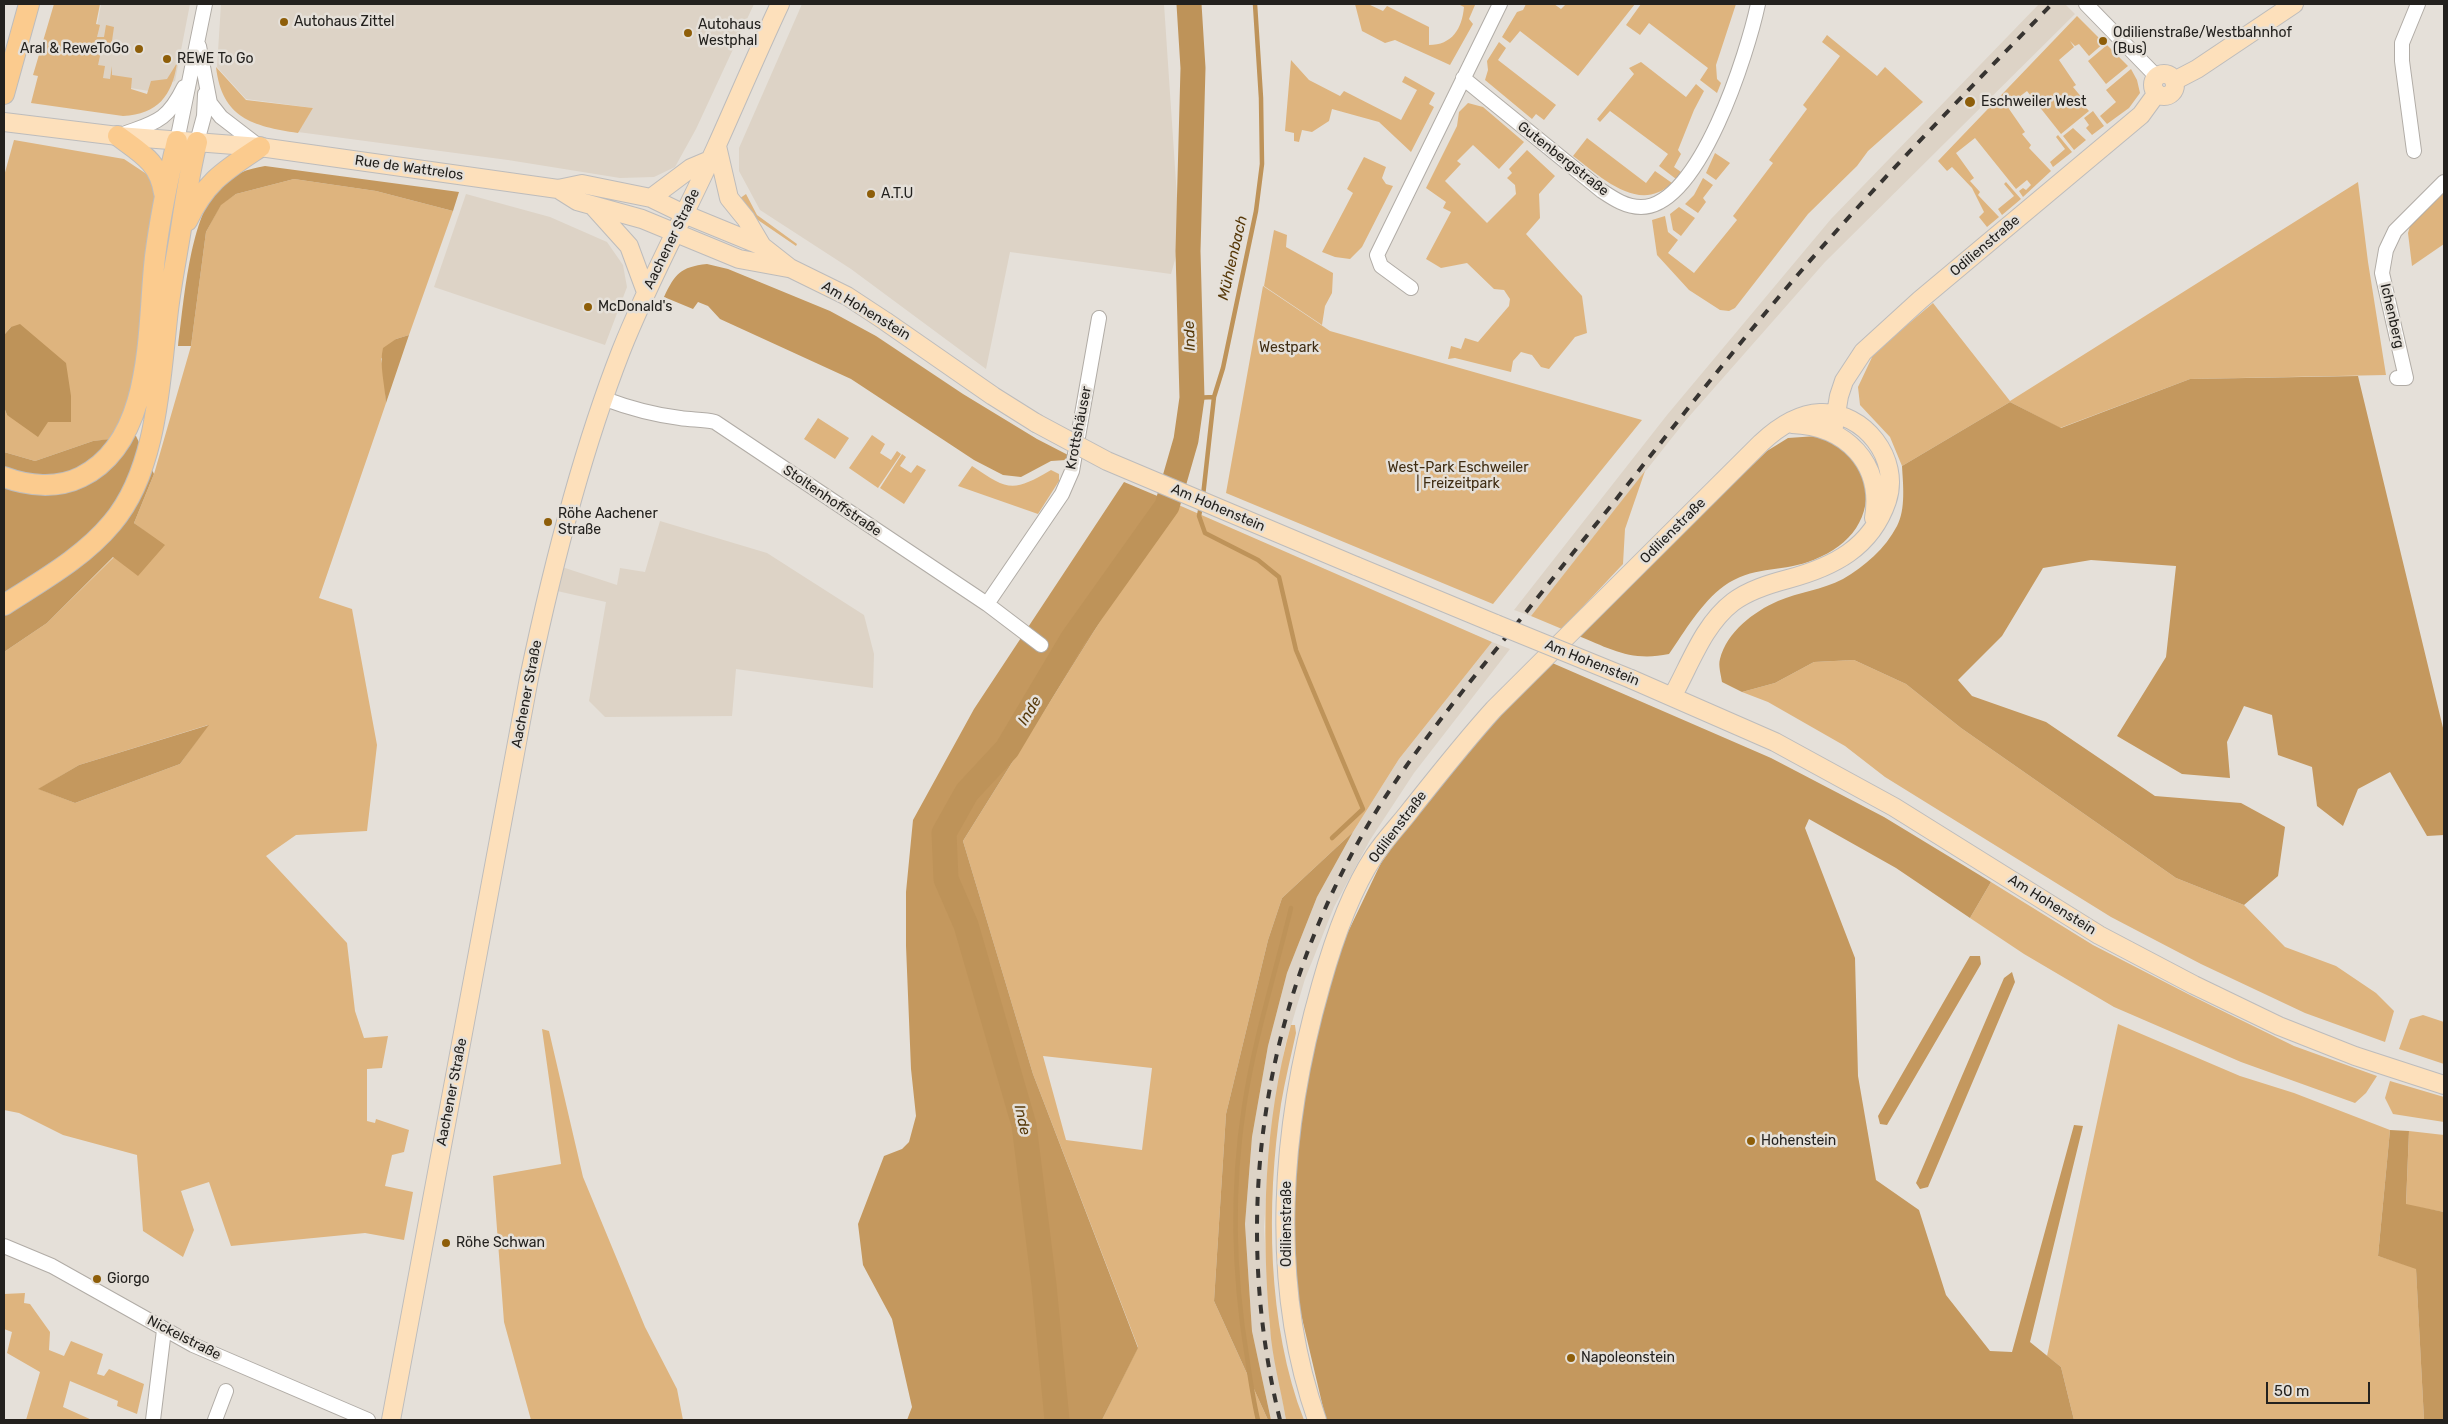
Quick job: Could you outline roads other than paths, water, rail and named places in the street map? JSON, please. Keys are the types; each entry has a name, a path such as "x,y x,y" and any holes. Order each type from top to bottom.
{"highway":[{"path":"4,94 29,4"},
{"path":"118,136 155,166 162,180 164,195"},
{"path":"4,477 20,482 42,485 70,481 88,474 103,463 122,439 142,384 155,254 164,195 187,141"},
{"path":"4,604 62,568 91,545 112,524 139,477 156,409 172,282 190,168 187,141"},
{"path":"180,237 196,204 210,183 260,147"}],"main road":[{"name":"Aachener Straße","path":"391,1420 531,668 558,553 621,352 646,292 713,153 780,4"},
{"name":"Odilienstraße","path":"1833,432 1844,381 1863,352 1920,300 2141,115 2162,83 2198,68 2294,4"},
{"name":"Rue de Wattrelos","path":"4,122 118,136 260,147 558,189 582,184 651,198 684,214"},
{"path":"651,198 713,153 729,198 746,219 762,246"},
{"name":"Rue de Wattrelos","path":"558,189 577,201 642,219 675,232"},
{"path":"593,206 629,246 646,292"},
{"name":"Am Hohenstein","path":"684,214 762,246 790,268 847,296 1036,423 1107,461 1672,697 1775,742 1894,807 2099,935 2194,985 2279,1026 2355,1056 2444,1085"},
{"name":"Am Hohenstein","path":"675,232 738,258 790,268"},
{"name":"Odilienstraße","path":"1317,1420 1303,1376 1290,1298 1285,1235 1289,1148 1300,1067 1314,1007 1330,952 1351,902 1374,857 1462,743 1754,450 1784,424 1819,413 1836,414"},
{"path":"1672,697 1712,623 1734,600 1769,584 1830,566 1849,555 1866,539 1872,530 1887,501 1890,485 1886,462 1879,446 1870,434 1850,419 1836,414"},
{"path":"1784,424 1807,425 1833,432 1852,445 1866,463 1875,484 1876,506 1872,530"}],"street":[{"name":"Rue de Wattrelos","path":"187,141 185,107 188,80 198,43 205,4"},
{"path":"1411,288 1381,266 1376,255 1500,4"},
{"name":"Gutenbergstraße","path":"1463,78 1602,191 1626,204 1641,208 1652,205 1676,190 1701,158 1740,66 1758,4"},
{"path":"2086,4 2162,83"},
{"path":"2414,152 2402,61 2402,43 2418,4"},
{"name":"Rue de Wattrelos","path":"198,43 207,96 216,111 260,147"},
{"name":"Rue de Wattrelos","path":"118,136 164,117 174,106 188,80"},
{"name":"Rue de Wattrelos","path":"187,141 204,116 205,83"},
{"name":"Ichenberg","path":"2397,378 2406,378 2382,273 2386,250 2396,231 2426,198 2444,182"},
{"name":"Krottshäuser","path":"987,604 1062,494 1072,471 1099,318"},
{"name":"Stoltenhoffstraße","path":"605,399 662,415 682,419 701,418 715,422 987,604 1041,645"},
{"name":"Nickelstraße","path":"4,1246 52,1266 193,1346 368,1420"},
{"path":"153,1420 164,1330"},
{"path":"215,1420 226,1391"}],"waterway":[{"name":"Inde","path":"1057,1420 1044,1285 1024,1125 966,925 946,879 944,833 967,792 1007,749 1073,638 1167,506 1186,440 1192,398 1188,251 1193,68 1189,4"},
{"name":"Mühlenbach","path":"1203,496 1214,397 1223,368 1256,211 1262,164 1261,98 1255,4"},
{"path":"1192,398 1214,397"},
{"path":"1201,506 1199,516 1205,533 1258,560 1279,577 1296,650 1363,809 1332,838"},
{"path":"1258,1420 1242,1325 1236,1263 1237,1170 1244,1107 1253,1057 1291,908"}],"railway":[{"path":"1280,1420 1265,1340 1258,1260 1259,1180 1268,1101 1285,1023 1309,947 1342,873 1382,802 1430,734 1732,353 1867,197 2052,4"}],"place":[{"name":"Autohaus Zittel","path":"284,22"},
{"name":"Autohaus Westphal","path":"688,33"},
{"name":"Odilienstraße/Westbahnhof (Bus)","path":"2103,41"},
{"name":"Aral & ReweToGo","path":"139,49"},
{"name":"REWE To Go","path":"167,59"},
{"name":"Eschweiler West","path":"1970,102"},
{"name":"A.T.U","path":"871,194"},
{"name":"McDonald's","path":"588,307"},
{"name":"Röhe Aachener Straße","path":"548,522"},
{"name":"Hohenstein","path":"1751,1141"},
{"name":"Röhe Schwan","path":"446,1243"},
{"name":"Giorgo","path":"97,1279"},
{"name":"Napoleonstein","path":"1571,1358"}],"park label":[{"name":"Westpark","path":"1289,348"},
{"name":"West-Park Eschweiler | Freizeitpark","path":"1458,476"}]}
